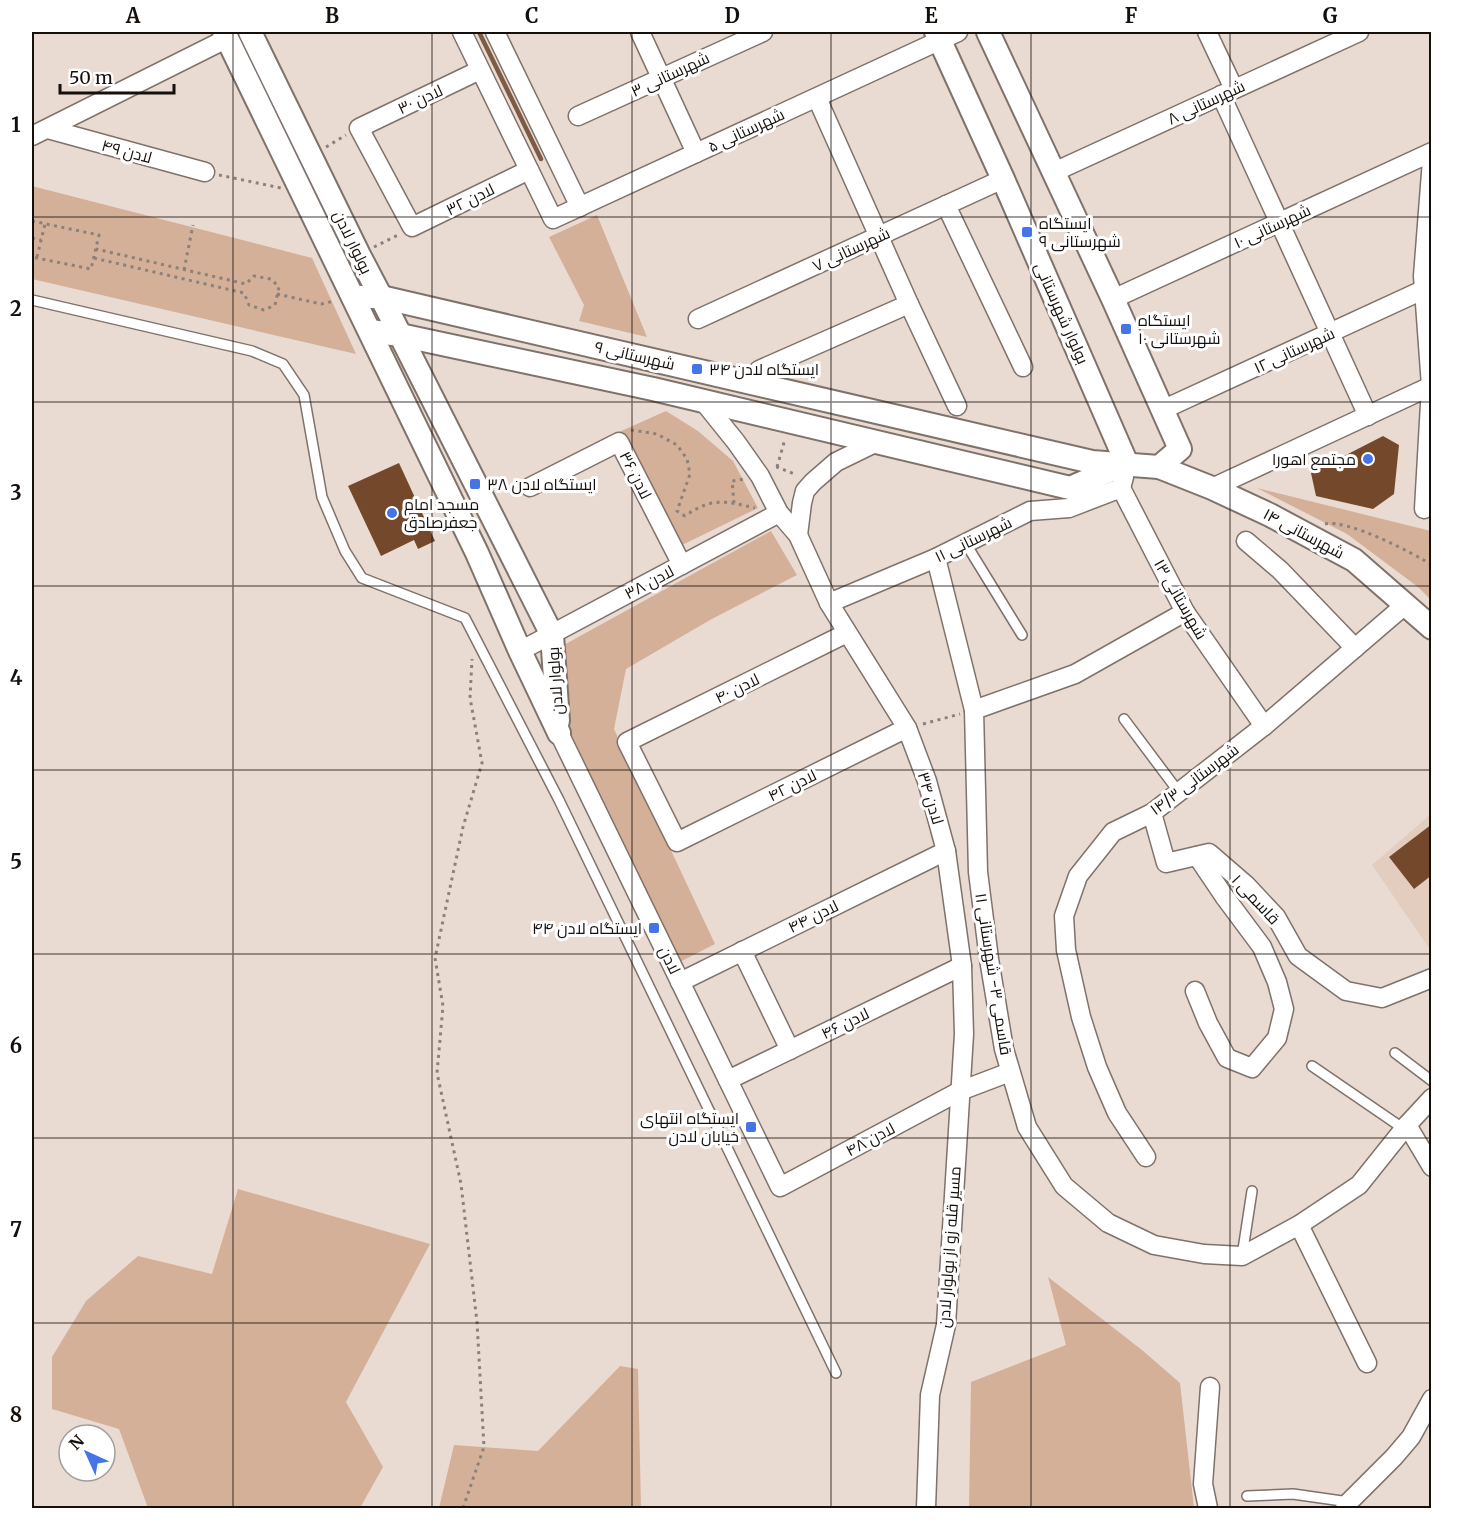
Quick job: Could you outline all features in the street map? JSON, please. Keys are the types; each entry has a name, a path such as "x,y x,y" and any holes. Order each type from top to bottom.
{"street":[{"path":"462,32 529,170"},
{"path":"495,32 580,207"},
{"path":"640,32 696,153"},
{"name":"شهرستانی ۳","path":"578,116 763,32"},
{"path":"988,32 1113,299 1180,449 1159,466"},
{"path":"1207,32 1227,92 1280,222 1368,416"},
{"name":"شهرستانی ۸","path":"1054,172 1359,32"},
{"name":"بولوار لادن","path":"257,34 359,255 552,635 559,733"},
{"path":"40,132 226,35"},
{"name":"بولوار لادن","path":"226,35 472,542 559,733"},
{"name":"شهرستانی ۵","path":"529,170 553,219 817,98 945,35"},
{"name":"بولوار شهرستانی","path":"945,35 1003,178 1127,464"},
{"name":"لادن ۳۰","path":"359,128 480,70"},
{"path":"817,98 957,406"},
{"path":"359,128 412,227"},
{"name":"لادن ۴۹","path":"40,132 206,172"},
{"name":"شهرستانی ۱۰","path":"1113,299 1431,152"},
{"path":"1424,509 1431,394 1426,278 1431,160"},
{"name":"لادن ۳۲","path":"412,227 529,170"},
{"name":"شهرستانی ۷","path":"698,319 1003,178"},
{"path":"946,205 1023,367"},
{"name":"شهرستانی ۱۲","path":"1162,410 1330,333 1426,278"},
{"name":"شهرستانی ۹","path":"353,297 381,297 1092,462 1159,466"},
{"path":"759,370 909,304"},
{"path":"370,331 400,335 703,401 1070,488 1127,464"},
{"path":"1212,488 1368,416 1431,394"},
{"path":"703,401 760,476 778,513 798,535"},
{"name":"لادن ۳۶","path":"530,487 619,442 681,565"},
{"path":"798,535 805,491 836,462 877,442"},
{"path":"1121,488 1127,464"},
{"name":"شهرستانی ۱۴","path":"1159,466 1270,515 1354,560 1431,628"},
{"name":"شهرستانی ۱۱","path":"829,603 936,558 1030,512 1069,508 1121,488"},
{"name":"شهرستانی ۱۳","path":"1121,488 1185,612 1264,726"},
{"name":"لادن ۳۸","path":"520,651 778,513"},
{"name":"لادن ۳۴","path":"798,535 829,603 907,728 927,781 946,851 962,966 964,1034 960,1091"},
{"path":"1246,540 1280,570 1355,648"},
{"name":"قاسمی ۳- شهرستانی ۱۱","path":"936,558 974,710 978,872 989,959 1004,1049 1027,1127 1064,1186 1108,1223 1154,1245 1204,1254 1242,1256"},
{"name":"شهرستانی ۱۴/۳","path":"1146,1157 1117,1113 1097,1067 1081,1017 1066,950 1064,916 1078,876 1113,832 1152,813 1264,726 1405,605"},
{"path":"974,710 1075,674 1185,612"},
{"name":"لادن ۴۰","path":"677,842 627,742 847,633"},
{"name":"لادن ۴۲","path":"677,842 907,728"},
{"name":"لادن","path":"559,733 780,1187"},
{"path":"1152,813 1166,863 1197,856 1262,947 1277,982 1284,1010 1277,1038 1252,1068 1227,1058 1208,1023 1195,991"},
{"name":"لادن ۴۴","path":"680,982 946,851"},
{"name":"قاسمی ۱","path":"1197,856 1209,853 1246,885 1276,917 1298,956 1346,991 1382,998 1431,978"},
{"path":"742,951 790,1050"},
{"name":"لادن ۴۶","path":"728,1080 962,966"},
{"name":"لادن ۴۸","path":"780,1187 960,1091 1010,1072"},
{"name":"مسیر قله زو از بولوار لادن","path":"926,1509 930,1395 946,1325 960,1091"},
{"path":"1242,1256 1299,1225 1359,1185 1431,1098"},
{"path":"1405,1127 1431,1167"},
{"path":"1299,1225 1367,1363"},
{"path":"1208,1509 1203,1484 1210,1386"},
{"path":"1347,1505 1411,1437 1431,1399"}],"lane":[{"path":"32,300 252,351 283,364 304,395 322,497 345,551 362,578 465,618 559,800 836,1373"},
{"path":"966,544 1022,635"},
{"path":"1124,719 1178,791"},
{"path":"1395,1053 1431,1081"},
{"path":"1312,1066 1405,1127"},
{"path":"1242,1256 1252,1191"},
{"path":"1247,1496 1293,1494 1347,1505"}],"path":[{"path":"311,155 359,128"},
{"path":"206,172 303,193"},
{"path":"32,221 99,235 92,269 32,257"},
{"path":"37,258 45,224"},
{"path":"184,270 193,225"},
{"path":"359,255 412,227"},
{"path":"32,238 41,240"},
{"path":"94,258 244,293 249,305 264,310 275,305 279,287 271,279 254,276 246,284 96,249"},
{"path":"277,294 321,304 353,297"},
{"path":"619,442 631,430 657,434 678,445 687,459 690,474 677,511 685,516 700,506 713,502 734,503 778,513"},
{"path":"1304,533 1328,523 1342,525 1378,537 1431,565"},
{"path":"463,1509 484,1448 477,1322 461,1184 437,1073 442,1006 435,958 463,827 482,763 470,698 472,656"},
{"path":"907,728 974,710"}],"shaded area":[{"path":"32,186 312,258 356,354 32,279"},
{"path":"597,215 647,337 579,321 584,305 549,237"},
{"path":"666,411 698,431 733,461 758,508 676,548 619,432"},
{"path":"1257,488 1431,531 1431,600 1418,587 1347,534"},
{"path":"771,531 797,575 710,620 626,669 614,729 715,944 676,964 576,759 560,697 562,646"},
{"path":"1431,814 1431,951 1372,865"},
{"path":"238,1189 430,1244 346,1402 383,1467 360,1508 148,1508 117,1428 117,1423 99,1423 52,1409 52,1357 86,1301 138,1256 212,1274"},
{"path":"1048,1277 1142,1350 1180,1383 1194,1508 969,1508 971,1382 1066,1345"},
{"path":"620,1366 638,1369 641,1508 439,1508 454,1445 538,1451"}],"building":[{"name":"مجتمع اهورا","path":"1383,436 1399,445 1394,494 1373,509 1316,496 1311,473"},
{"name":"مسجد امام جعفرصادق","path":"399,463 435,541 418,549 414,540 381,556 348,486"},
{"path":"1432,824 1432,875 1414,889 1389,857"}],"waterway":[{"path":"479,32 541,159"}],"place":[{"name":"ایستگاه شهرستانی ۹","path":"1027,232"},
{"name":"ایستگاه شهرستانی ۱۰","path":"1126,329"},
{"name":"ایستگاه لادن ۳۴","path":"697,369"},
{"name":"مجتمع اهورا","path":"1368,459"},
{"name":"ایستگاه لادن ۳۸","path":"475,484"},
{"name":"مسجد امام جعفرصادق","path":"392,513"},
{"name":"ایستگاه لادن ۴۴","path":"654,928"},
{"name":"ایستگاه انتهای خیابان لادن","path":"751,1127"}]}
